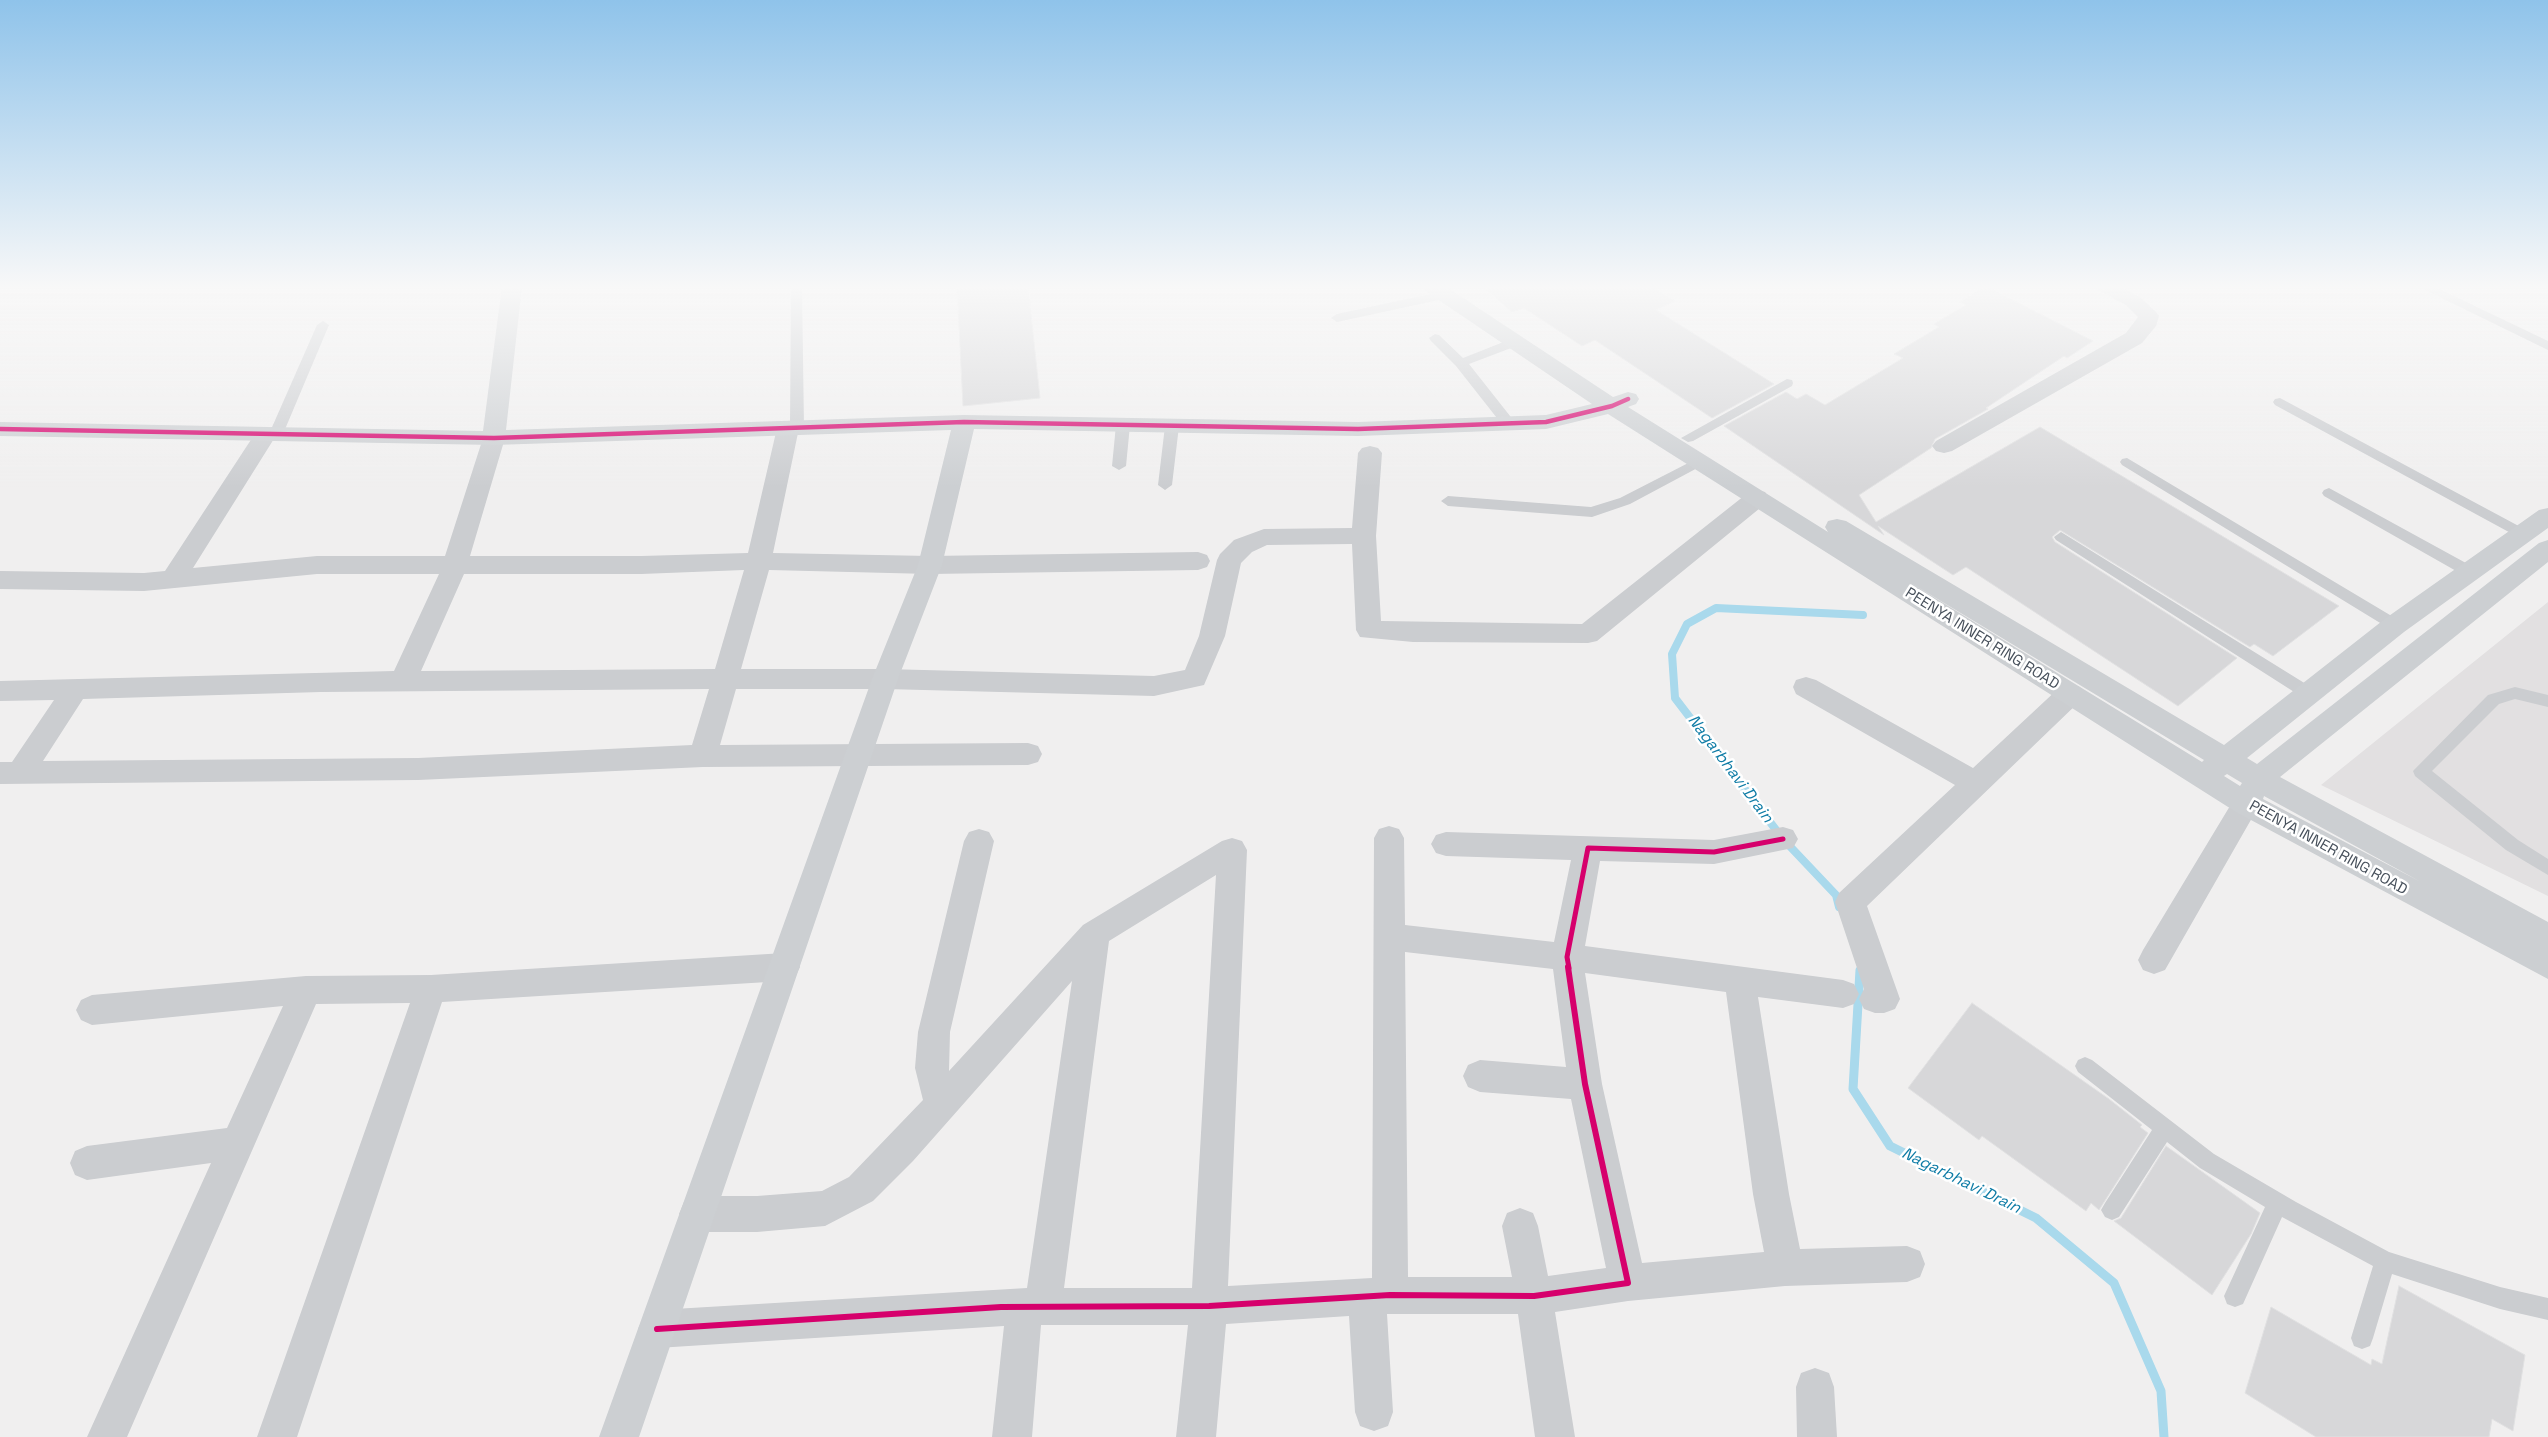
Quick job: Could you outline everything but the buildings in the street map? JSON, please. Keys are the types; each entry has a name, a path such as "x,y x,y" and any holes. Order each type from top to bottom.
{"street":[{"path":"403,681 455,565 494,438 504,353"},
{"name":"PEENYA INNER RING ROAD","path":"1534,353 1620,403 1688,438 2225,759 2252,792 2492,938 2548,966"},
{"name":"PEENYA INNER RING ROAD","path":"1543,353 1620,403 1698,462 2204,777 2252,792 2548,937"},
{"path":"1944,446 2108,353"},
{"path":"0,429 494,438 964,422 1358,429 1546,422 1620,403"},
{"path":"619,1437 885,679 930,565 964,422"},
{"path":"703,756 759,561 792,428"},
{"path":"173,580 271,434"},
{"path":"1370,453 1364,536 1369,630 1413,633 1588,634 1757,498"},
{"path":"2204,777 2396,625 2548,516"},
{"path":"0,691 403,681 885,679 1154,686 1194,678 1212,636 1229,560 1242,546 1264,537 1364,536"},
{"path":"2154,960 2252,792 2548,550"},
{"path":"0,580 53,578 144,582 317,565 641,565 759,561 930,565 1198,561"},
{"path":"1806,687 1976,783"},
{"path":"10,773 75,689"},
{"path":"1875,999 1884,999 1850,902 2070,694"},
{"path":"10,773 418,768 703,756 1028,754"},
{"path":"1374,1412 1388,937 1389,838"},
{"path":"1446,844 1714,852 1783,839"},
{"path":"941,1105 932,1068 934,1032 979,841"},
{"path":"1588,848 1567,957 1585,1084 1628,1283"},
{"path":"697,1214 757,1214 825,1208 861,1189 941,1105 1094,934 1232,850 1210,1306 1196,1437"},
{"path":"1012,1437 1094,934"},
{"path":"1388,937 1567,957 1740,982 1843,994"},
{"path":"92,1010 306,990 431,989 784,967"},
{"path":"1740,982 1771,1194 1785,1268"},
{"path":"276,1437 431,989"},
{"path":"107,1437 306,990"},
{"path":"1480,1076 1585,1084"},
{"path":"87,1163 238,1144"},
{"path":"1520,1226 1534,1296 1555,1437"},
{"path":"657,1329 1033,1307 1210,1306 1378,1296 1534,1296 1628,1283 1785,1268 1907,1264"},
{"path":"1815,1387 1817,1437"}],"lane":[{"path":"271,434 310,353"},
{"path":"792,428 794,353"},
{"path":"1451,353 1461,363 1509,424"},
{"path":"1461,363 1487,353"},
{"path":"1688,438 1787,383"},
{"path":"2280,402 2523,534"},
{"path":"1120,466 1123,425"},
{"path":"1166,485 1172,426"},
{"path":"1448,501 1592,512 1625,501 1698,462"},
{"path":"2127,462 2396,625"},
{"path":"2329,492 2470,572"},
{"path":"2061,537 2308,693"},
{"path":"2548,701 2515,693 2494,699 2421,771 2512,845 2548,868"},
{"path":"1843,994 1875,999"},
{"path":"2085,1066 2207,1161 2278,1203 2385,1261 2500,1298 2548,1309"},
{"path":"2112,1210 2165,1128"},
{"path":"2235,1296 2278,1203"},
{"path":"2362,1338 2385,1261"}],"shaded area":[{"path":"2548,602 2548,896 2321,785"}],"waterway":[{"name":"Nagarbhavi Drain","path":"1839,907 1836,895 1783,839 1675,698 1672,654 1687,624 1716,608 1863,615"},
{"name":"Nagarbhavi Drain","path":"1860,970 1853,1089 1890,1146 2036,1218 2114,1283 2161,1391 2164,1437"}],"cycle path":[{"path":"0,429 494,438 964,422 1358,429 1546,422 1612,406 1628,399"},
{"path":"657,1329 1001,1307 1209,1306 1390,1295 1534,1296 1628,1283 1585,1084 1567,957 1588,848 1714,852 1783,839"}]}
